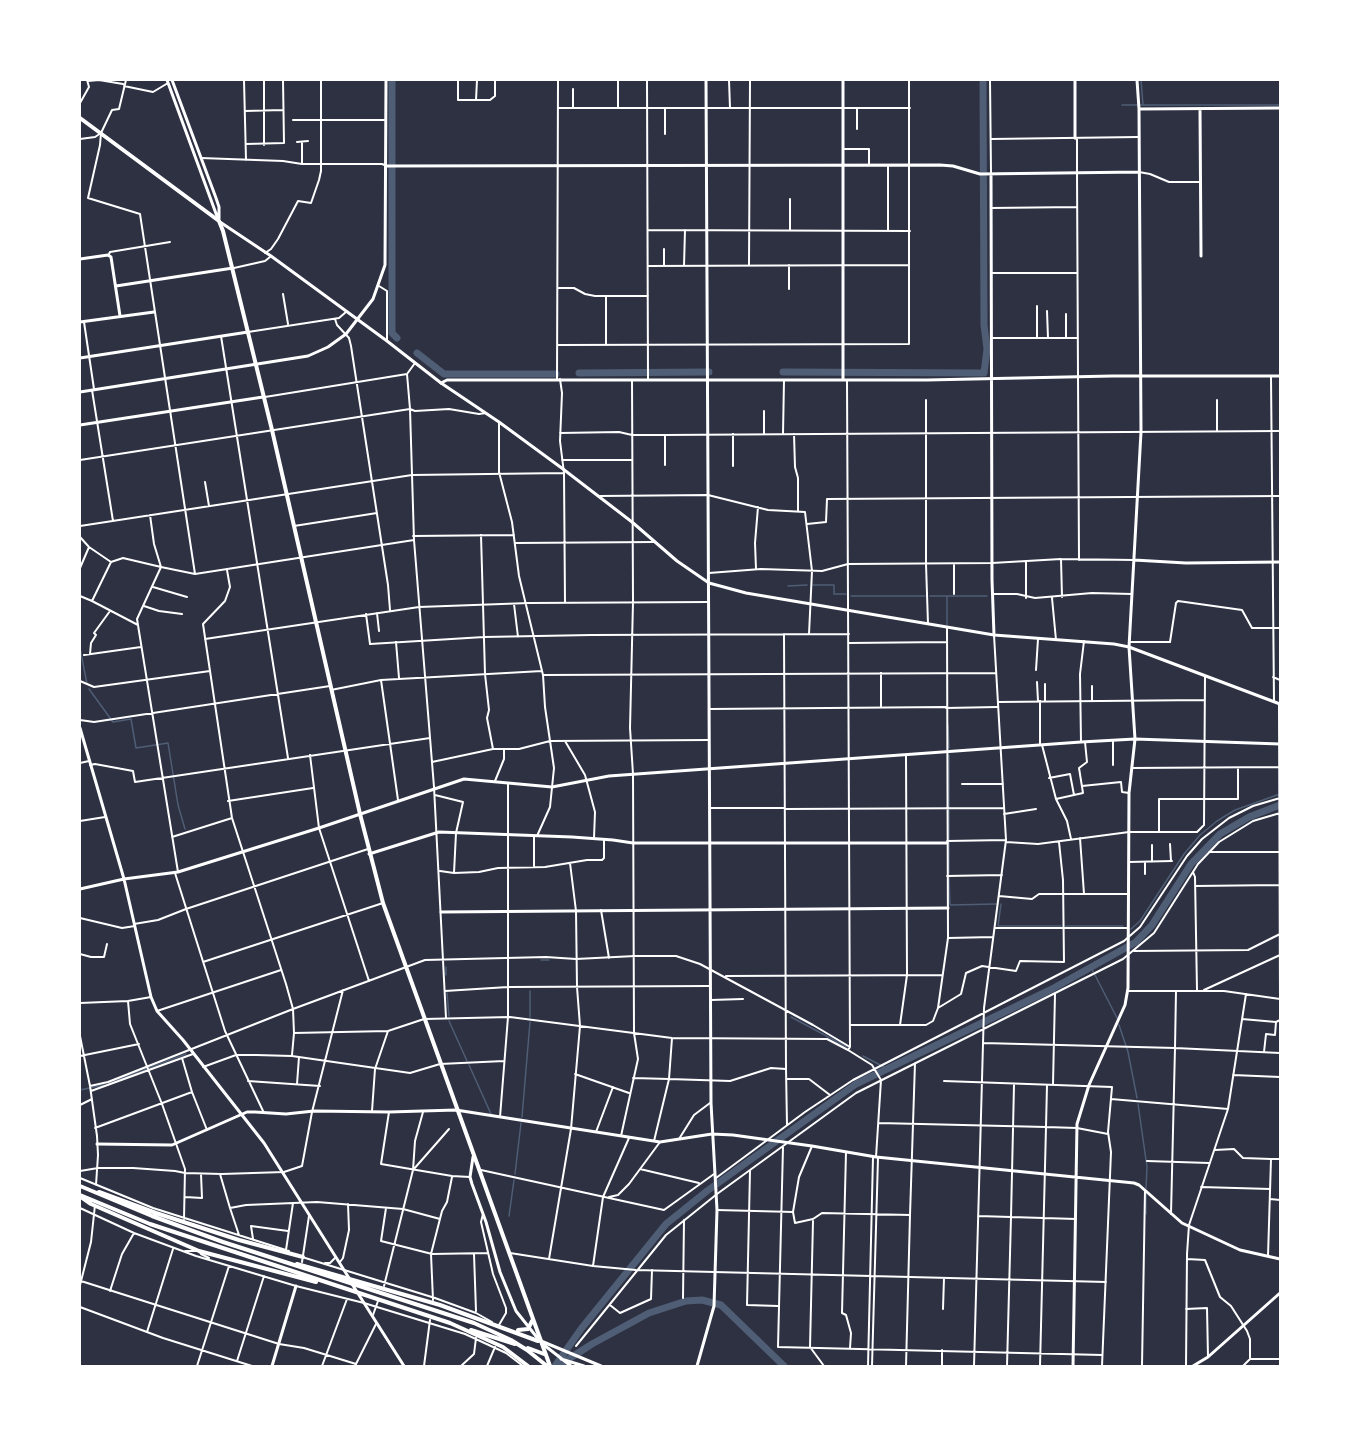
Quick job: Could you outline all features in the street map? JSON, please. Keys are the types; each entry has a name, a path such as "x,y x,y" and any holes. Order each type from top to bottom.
{"highway":[{"path":"80,118 219,221 225,236 272,430 330,688 383,903 548,1365"},
{"path":"80,1187 93,1189 192,1231 474,1323 512,1340 548,1365"},
{"path":"80,1195 213,1256 351,1290 544,1354"},
{"path":"103,1195 303,1259"},
{"path":"101,1206 337,1286"},
{"path":"270,1257 359,1280 492,1322 539,1341"},
{"path":"512,1329 526,1330 532,1320"},
{"path":"450,1323 503,1347 528,1366"}],"street":[{"path":"80,103 89,87 87,80 99,80 153,92 169,81"},
{"path":"126,80 119,109 112,110 101,133 88,198 140,214 195,574"},
{"path":"244,80 246,160"},
{"path":"264,80 264,145"},
{"path":"246,144 284,143 283,80"},
{"path":"265,253 278,239 298,201 311,203 320,176 321,80"},
{"path":"80,392 312,355 333,345 346,334 373,299 386,260 388,166 386,80"},
{"path":"458,80 458,100 494,98 495,80"},
{"path":"477,80 477,100"},
{"path":"558,80 558,371 562,399 560,433 563,471 565,603"},
{"path":"618,80 618,108"},
{"path":"648,80 648,380"},
{"path":"697,1366 714,1306 717,1210 711,1103 706,80"},
{"path":"729,80 729,108"},
{"path":"749,265 750,80"},
{"path":"843,80 843,344 847,434 849,611 849,1048"},
{"path":"558,345 909,344 909,80"},
{"path":"974,1366 984,1013 1006,841 992,594 990,80"},
{"path":"1075,80 1079,560"},
{"path":"1073,1366 1079,1113 1125,1005 1128,991 1129,793 1135,739 1129,644 1141,432 1137,80"},
{"path":"169,81 219,207 219,221"},
{"path":"169,81 219,221 271,256 441,383 499,422 600,496 676,561 709,583 737,591 849,611 994,635 1038,639 1129,644 1170,642 1178,601 1242,610 1252,628 1281,628"},
{"path":"573,89 573,107"},
{"path":"558,108 910,108"},
{"path":"664,134 665,108"},
{"path":"857,108 857,129"},
{"path":"1200,108 1201,256"},
{"path":"1139,109 1281,108"},
{"path":"1138,115 1144,109"},
{"path":"245,111 283,110"},
{"path":"293,120 386,120"},
{"path":"80,139 95,137 101,133"},
{"path":"991,139 1138,137"},
{"path":"297,142 308,141"},
{"path":"302,142 302,164"},
{"path":"843,149 869,149 869,164"},
{"path":"201,158 388,166 950,165 980,174 1139,172 1169,182 1200,182"},
{"path":"888,165 888,231"},
{"path":"790,199 790,230"},
{"path":"991,208 1077,207"},
{"path":"647,230 910,231"},
{"path":"684,266 685,230"},
{"path":"80,259 170,243"},
{"path":"664,249 664,266"},
{"path":"108,255 111,257 120,316"},
{"path":"116,286 234,268 265,261 271,256"},
{"path":"789,265 789,289"},
{"path":"648,266 909,265"},
{"path":"992,273 1077,273"},
{"path":"379,286 387,291 387,341"},
{"path":"558,288 574,288 589,295 648,296"},
{"path":"283,294 288,325"},
{"path":"606,296 606,344"},
{"path":"1037,306 1037,338"},
{"path":"1047,311 1048,338"},
{"path":"113,521 82,322 154,312"},
{"path":"80,358 335,319 342,317 346,312"},
{"path":"1066,314 1066,338"},
{"path":"335,319 337,325 350,340 390,611"},
{"path":"221,336 288,758"},
{"path":"992,338 1078,338"},
{"path":"415,363 407,374 414,538 435,795 447,1018"},
{"path":"80,424 407,374"},
{"path":"441,383 447,380 648,380 707,377 784,380 844,376 992,378 1078,375 1281,376"},
{"path":"1271,376 1274,701"},
{"path":"621,1137 638,1059 634,1033 633,774 630,728 633,602 632,380"},
{"path":"783,434 784,380"},
{"path":"926,400 928,624"},
{"path":"1217,400 1217,431"},
{"path":"80,460 410,409 416,411 450,409 486,413"},
{"path":"764,411 764,434"},
{"path":"499,422 499,472 516,543 519,576 543,673 554,768 548,814 536,836 534,866"},
{"path":"560,433 708,435 1281,431"},
{"path":"733,434 733,466"},
{"path":"794,434 798,511"},
{"path":"665,435 665,465"},
{"path":"562,460 632,460"},
{"path":"80,526 412,475 563,471"},
{"path":"206,482 209,506"},
{"path":"600,496 708,495 768,510 805,512 812,571 809,634"},
{"path":"807,524 826,522 828,499 1281,496"},
{"path":"756,569 755,543 758,507"},
{"path":"294,526 377,513"},
{"path":"150,515 160,567 137,619 176,873 227,1035 264,1113"},
{"path":"481,535 485,674 489,711 487,718 493,749"},
{"path":"92,601 111,562 123,558 195,574 382,546 414,538 514,535"},
{"path":"80,537 89,547 111,562"},
{"path":"516,543 655,542"},
{"path":"80,568 89,547"},
{"path":"709,573 756,569 822,571 848,564 954,564 1061,559 1281,562"},
{"path":"1061,559 1062,597"},
{"path":"1026,560 1026,598"},
{"path":"954,564 954,594"},
{"path":"227,569 230,587 225,601 203,624 205,639 232,818 293,1009 292,1056"},
{"path":"153,587 187,597"},
{"path":"992,594 1052,598 1092,593 1132,594"},
{"path":"80,596 138,625"},
{"path":"1052,598 1056,640"},
{"path":"205,639 419,606 709,602"},
{"path":"514,604 518,637"},
{"path":"144,606 159,611 182,614"},
{"path":"90,654 91,643 96,635 94,633 110,611"},
{"path":"377,613 379,631"},
{"path":"366,614 370,644 484,637 849,634"},
{"path":"850,1025 930,1024 938,1008 948,938 947,627"},
{"path":"784,634 787,1125"},
{"path":"1036,670 1038,639"},
{"path":"1056,799 1083,793 1079,768 1087,762 1080,701 1084,641"},
{"path":"396,642 399,679"},
{"path":"849,642 947,642"},
{"path":"1128,991 1203,990 1280,999 1280,703 1205,676 1129,644"},
{"path":"84,655 141,647"},
{"path":"80,681 94,687 210,670"},
{"path":"881,673 881,708"},
{"path":"80,720 94,722 381,680 485,674 996,673"},
{"path":"80,918 122,928 158,920 331,862 436,833 594,838 633,843 1006,841 1038,844 1129,831 1197,832 1204,825 1205,676"},
{"path":"1273,676 1281,680"},
{"path":"381,680 398,800"},
{"path":"1037,682 1041,745 1049,778 1067,822 1071,839"},
{"path":"1045,684 1045,701"},
{"path":"1092,686 1092,701"},
{"path":"998,702 1204,699"},
{"path":"710,709 999,707"},
{"path":"80,728 124,879 151,997 157,1011 264,1143 404,1366"},
{"path":"80,763 133,771 135,782 430,738"},
{"path":"432,762 493,749 519,749 550,741 710,740"},
{"path":"80,888 124,879 176,873 464,779 552,787 609,776 1113,740 1279,744"},
{"path":"1113,740 1113,765"},
{"path":"565,741 586,781 595,812 594,838"},
{"path":"495,781 504,759 504,750"},
{"path":"310,755 319,828 369,981"},
{"path":"900,1025 907,975 906,755"},
{"path":"1132,768 1279,767"},
{"path":"1159,832 1159,799 1238,799 1238,768"},
{"path":"1049,778 1070,774 1074,795"},
{"path":"1082,786 1121,782 1122,792 1129,793"},
{"path":"500,1118 508,1017 508,783"},
{"path":"962,784 1003,784"},
{"path":"228,801 314,788"},
{"path":"435,795 463,802 456,833 454,873"},
{"path":"716,1178 830,1095 874,1068 1119,945 1140,927 1187,856 1202,839 1229,818 1279,797"},
{"path":"710,808 849,810 1004,808"},
{"path":"1004,814 1036,809"},
{"path":"1128,955 1154,933 1193,872 1219,842 1241,826 1280,813"},
{"path":"80,821 105,818"},
{"path":"172,837 232,818"},
{"path":"1080,838 1084,894"},
{"path":"439,870 454,873 479,872 498,868 604,858 604,839"},
{"path":"938,1008 962,994 966,973 982,966 1016,971 1020,961 1064,962 1063,894 1059,841"},
{"path":"1129,862 1172,861 1170,844"},
{"path":"1152,845 1152,862"},
{"path":"1209,852 1280,852"},
{"path":"1145,862 1145,874"},
{"path":"549,1259 571,1129 580,1026 576,911 570,863"},
{"path":"1193,872 1197,990"},
{"path":"947,876 1002,875"},
{"path":"1195,885 1280,885"},
{"path":"999,896 1032,899 1039,894 1129,894"},
{"path":"203,962 383,903"},
{"path":"441,912 948,908"},
{"path":"601,910 609,958"},
{"path":"995,928 1128,928"},
{"path":"576,1346 666,1235 717,1194 856,1093 1118,962 1135,950 1248,950 1280,934"},
{"path":"948,938 994,937"},
{"path":"80,954 104,957 107,944"},
{"path":"1203,990 1280,955"},
{"path":"148,1068 182,1058 227,1035 425,960 676,956 692,961 723,976 849,1048 872,1065 881,1080 871,1214 868,1366"},
{"path":"157,1011 281,970"},
{"path":"723,976 942,975"},
{"path":"445,991 508,987 711,986"},
{"path":"80,1171 98,1168 220,1174 284,1172 302,1166 312,1112 344,990"},
{"path":"1171,1214 1176,991"},
{"path":"1053,1085 1054,994"},
{"path":"1186,1366 1189,1225 1228,1109 1246,994"},
{"path":"80,1003 128,1001 151,997"},
{"path":"711,1000 744,999"},
{"path":"128,1001 130,1024 162,1104 185,1173 184,1219"},
{"path":"294,1033 388,1031 424,1019 508,1017 672,1038 827,1039 849,1048"},
{"path":"1242,1019 1276,1022 1281,1020"},
{"path":"1264,1052 1266,1034 1275,1035 1276,1022"},
{"path":"372,1112 375,1069 388,1031"},
{"path":"80,1036 92,1099 98,1168 93,1189 94,1215 91,1242 80,1283 245,1334 279,1344 304,1348 356,1365 376,1324"},
{"path":"654,1142 669,1079 672,1038"},
{"path":"983,1043 1281,1053"},
{"path":"80,1056 139,1044"},
{"path":"90,1089 192,1052"},
{"path":"203,1067 236,1055 292,1056 410,1073 440,1064 505,1061"},
{"path":"297,1084 299,1057"},
{"path":"182,1058 207,1130"},
{"path":"906,1366 915,1063"},
{"path":"633,1078 739,1080 771,1068 786,1069"},
{"path":"576,1074 630,1093"},
{"path":"1233,1075 1281,1077"},
{"path":"786,1079 808,1079 830,1095"},
{"path":"248,1081 320,1086"},
{"path":"944,1081 1112,1087 1108,1134 1111,1152 1102,1366"},
{"path":"1007,1366 1014,1085"},
{"path":"1040,1366 1047,1085"},
{"path":"596,1133 613,1087"},
{"path":"95,1128 192,1092"},
{"path":"1111,1098 1228,1109"},
{"path":"80,1105 92,1099"},
{"path":"679,1139 694,1115 711,1103"},
{"path":"97,1143 175,1144 247,1112 286,1114 456,1110 660,1143 712,1134 788,1142 876,1157 1134,1183 1145,1190 1177,1220 1240,1250 1281,1259"},
{"path":"389,1112 381,1164 470,1177"},
{"path":"384,1284 413,1170 415,1141 423,1112"},
{"path":"879,1123 1077,1128 1108,1134"},
{"path":"413,1170 449,1129"},
{"path":"593,1266 603,1197 629,1138"},
{"path":"603,1197 618,1195 660,1143"},
{"path":"812,1146 799,1177 793,1212 795,1223 813,1220 822,1213 910,1215"},
{"path":"783,1148 778,1347 1102,1355"},
{"path":"1214,1150 1234,1149 1243,1158 1281,1159"},
{"path":"846,1152 842,1313 846,1315 851,1334 850,1348"},
{"path":"473,1157 470,1177 512,1304 530,1331 551,1353 571,1366"},
{"path":"872,1366 876,1157"},
{"path":"1268,1256 1271,1159"},
{"path":"1147,1161 1209,1163"},
{"path":"640,1169 699,1183"},
{"path":"478,1170 664,1210 715,1173"},
{"path":"750,1171 747,1305 778,1306"},
{"path":"185,1197 202,1198 201,1174"},
{"path":"220,1174 239,1236"},
{"path":"433,1299 431,1254 447,1202 452,1176"},
{"path":"80,1178 93,1189 207,1227 253,1239 303,1259 476,1313 492,1322"},
{"path":"1201,1187 1270,1189"},
{"path":"1142,1366 1145,1190"},
{"path":"1270,1199 1281,1200"},
{"path":"230,1208 303,1202 348,1204 403,1209 440,1219"},
{"path":"285,1250 293,1203"},
{"path":"340,1262 343,1258 349,1230 348,1204"},
{"path":"80,1208 180,1251 430,1322 476,1338 506,1353 523,1366"},
{"path":"386,1208 381,1242 431,1254 488,1253"},
{"path":"717,1210 793,1212"},
{"path":"303,1259 310,1214"},
{"path":"483,1214 481,1222 493,1274 506,1308 506,1313 499,1325"},
{"path":"978,1216 1076,1219"},
{"path":"683,1298 684,1219"},
{"path":"813,1220 810,1347 824,1366"},
{"path":"253,1239 251,1226 288,1231"},
{"path":"110,1291 122,1254 134,1233"},
{"path":"147,1332 173,1248"},
{"path":"180,1251 200,1249 201,1254 217,1262"},
{"path":"507,1252 593,1266 636,1270 1106,1282"},
{"path":"474,1254 476,1313"},
{"path":"319,1263 330,1263 336,1255"},
{"path":"1187,1258 1205,1260 1220,1297 1231,1306 1249,1336 1250,1359"},
{"path":"197,1366 229,1266"},
{"path":"610,1305 620,1313 651,1299 652,1270"},
{"path":"237,1361 264,1276"},
{"path":"943,1309 944,1278"},
{"path":"272,1366 297,1284"},
{"path":"1193,1366 1208,1357 1281,1293"},
{"path":"322,1366 347,1299"},
{"path":"372,1317 378,1301"},
{"path":"80,1307 202,1351 252,1366"},
{"path":"1186,1309 1207,1308 1208,1357"},
{"path":"424,1366 430,1322"},
{"path":"461,1366 474,1354 476,1338"},
{"path":"539,1341 601,1366"},
{"path":"487,1366 495,1347"},
{"path":"942,1350 942,1366"},
{"path":"544,1354 584,1366"},
{"path":"1243,1366 1250,1359 1281,1359"}],"waterway":[{"path":"392,80 392,333 397,338"},
{"path":"783,372 984,373 987,349 984,325 983,80"},
{"path":"1141,80 1143,105"},
{"path":"1122,105 1280,105"},
{"path":"417,353 444,374 556,374"},
{"path":"579,373 709,372"},
{"path":"788,586 807,585"},
{"path":"813,585 834,585 834,594 846,594"},
{"path":"851,596 925,596"},
{"path":"930,596 987,596"},
{"path":"947,597 947,625"},
{"path":"80,648 87,684"},
{"path":"89,689 113,722 131,719 136,748 168,743 178,805 185,829"},
{"path":"948,725 949,748"},
{"path":"949,755 949,807"},
{"path":"1131,929 1140,921 1184,854 1200,835 1235,810 1280,794"},
{"path":"555,1366 581,1329 666,1224 707,1191 856,1084 1052,989 1136,942 1152,925 1191,864 1220,834 1249,817 1280,805"},
{"path":"949,810 949,839"},
{"path":"949,843 949,873"},
{"path":"949,877 950,905 996,904"},
{"path":"1001,904 998,926 1061,926"},
{"path":"1066,926 1123,926"},
{"path":"541,960 549,960"},
{"path":"446,967 446,975"},
{"path":"1092,968 1093,972"},
{"path":"1095,975 1117,1018"},
{"path":"530,991 530,1017"},
{"path":"447,993 449,1016"},
{"path":"791,1017 847,1047"},
{"path":"449,1021 467,1061"},
{"path":"522,1117 530,1022"},
{"path":"1119,1025 1128,1052 1137,1098"},
{"path":"109,1083 186,1054"},
{"path":"863,1056 886,1068"},
{"path":"469,1065 491,1114"},
{"path":"80,1090 104,1085"},
{"path":"1138,1104 1147,1167 1146,1188"},
{"path":"515,1174 521,1123"},
{"path":"509,1216 514,1180"},
{"path":"1146,1194 1146,1214"},
{"path":"561,1364 649,1313 686,1301 702,1300 721,1305 784,1366"}]}
